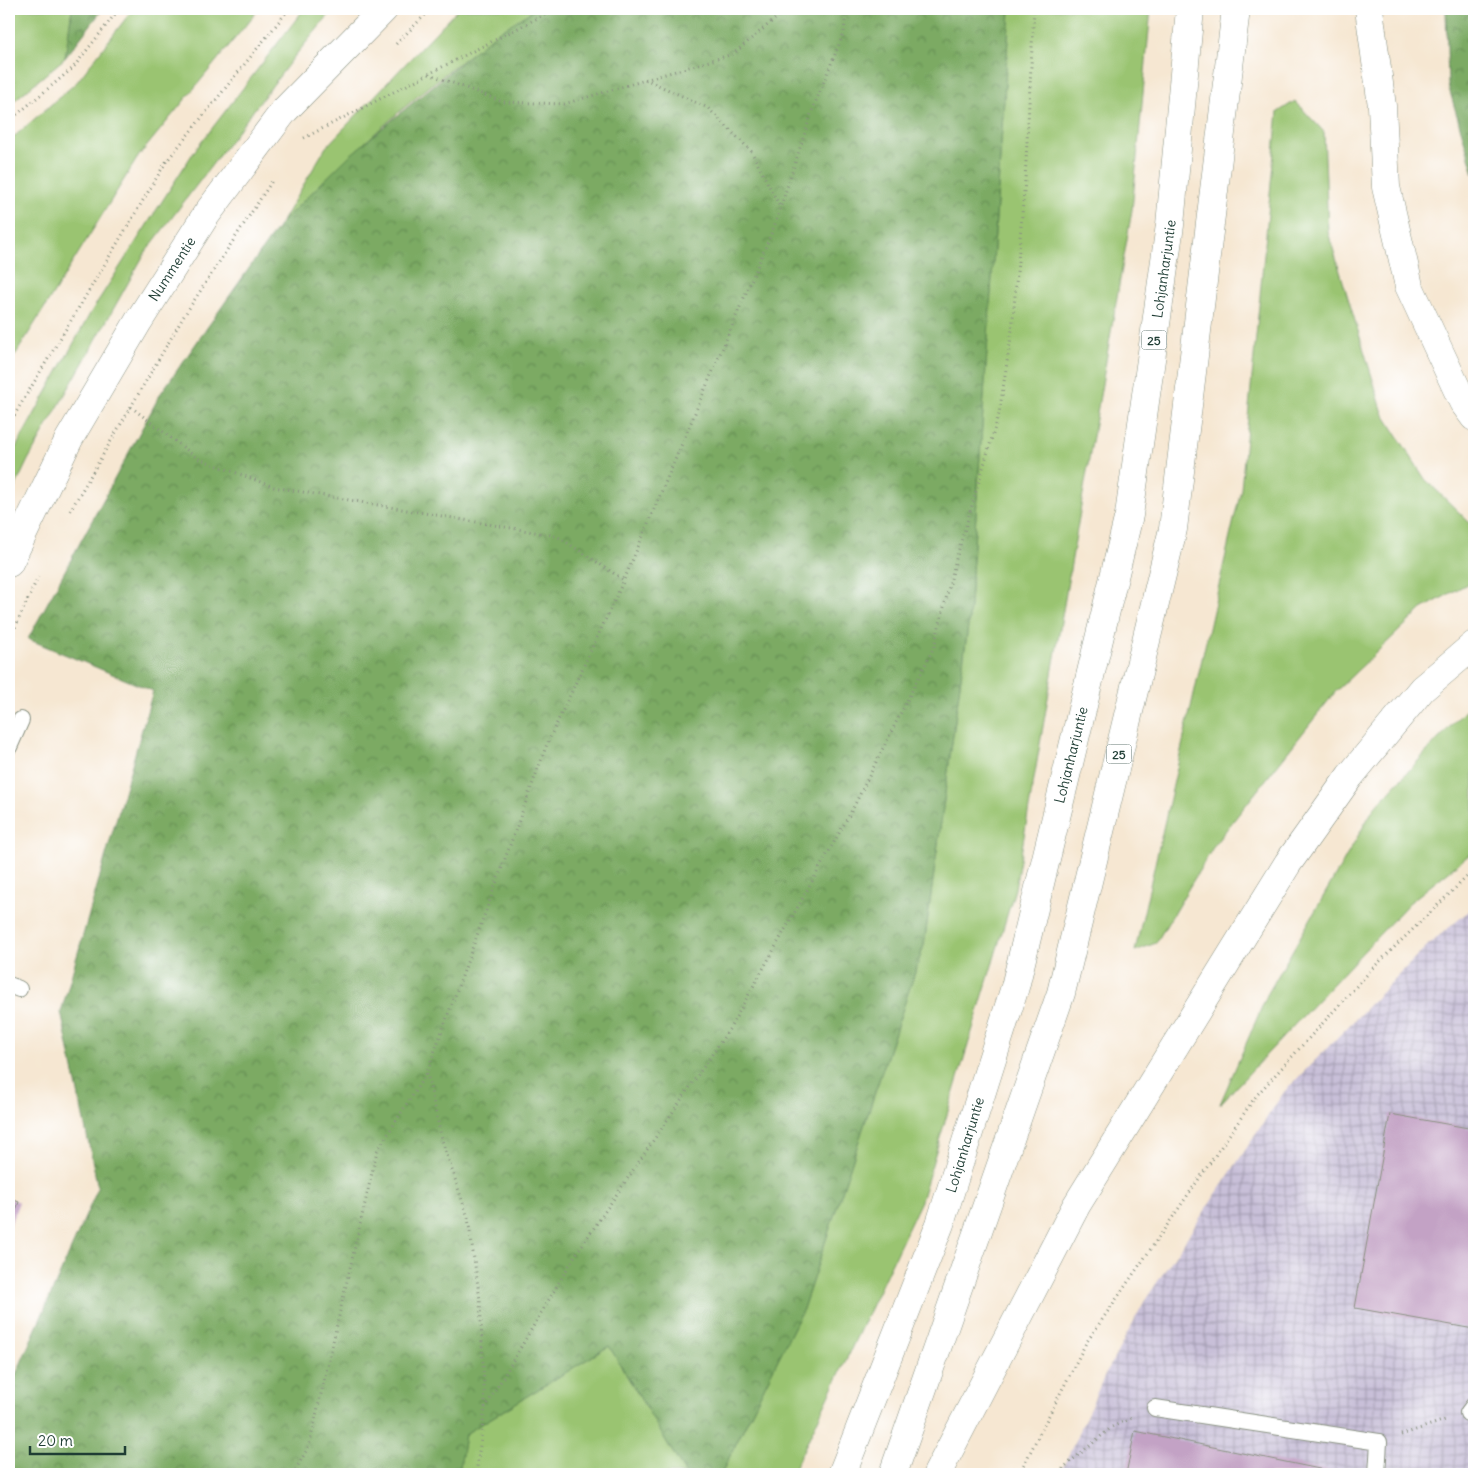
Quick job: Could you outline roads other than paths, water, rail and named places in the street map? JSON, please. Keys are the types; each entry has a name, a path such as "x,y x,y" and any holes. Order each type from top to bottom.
{"main road":[{"name":"Nummentie","path":"9,563 69,439 138,322 206,215 284,112 384,9"},
{"name":"Lohjanharjuntie","path":"842,1474 940,1224 1015,987 1124,534 1170,225 1190,9"},
{"name":"25","path":"893,1474 1061,993 1173,529 1236,9"},
{"path":"1369,9 1382,106 1386,187 1409,286 1454,384 1474,417"},
{"path":"937,1474 1076,1206 1288,864 1350,776 1422,689 1474,645"}],"lane":[{"path":"9,747 21,720"},
{"path":"1155,1408 1379,1442 1377,1474"}]}
